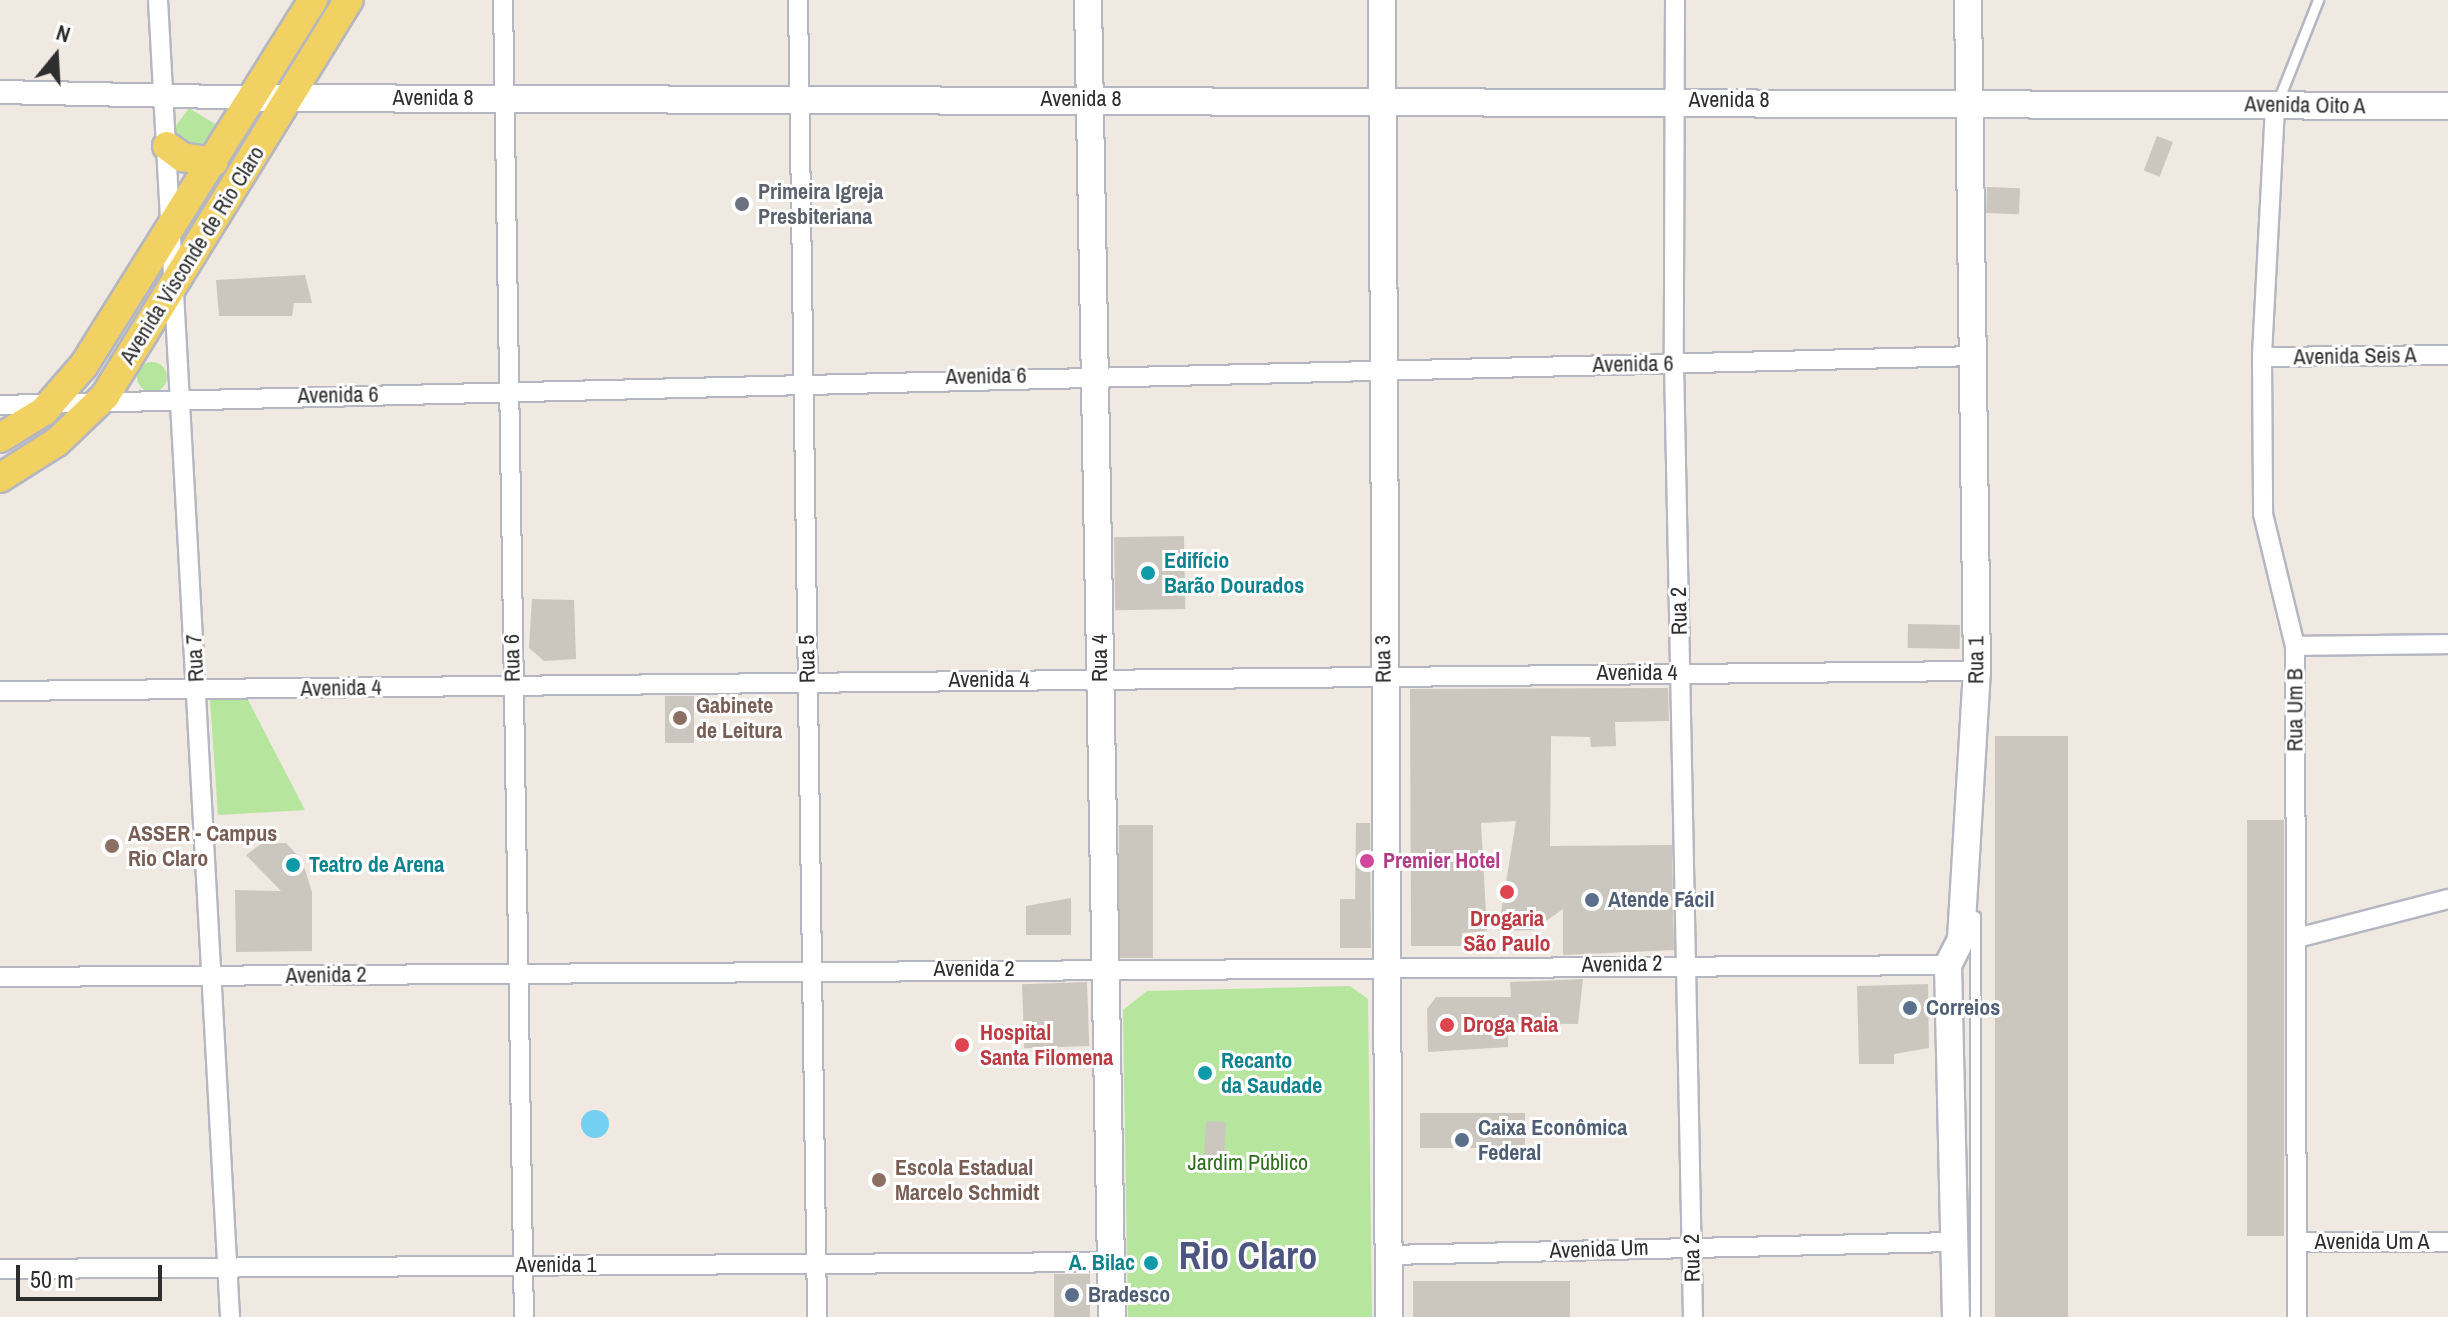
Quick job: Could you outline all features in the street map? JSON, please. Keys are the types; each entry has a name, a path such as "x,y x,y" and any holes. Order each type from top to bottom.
{"main road":[{"name":"Avenida Visconde de Rio Claro","path":"0,438 49,405 84,365 255,98 313,0"},
{"name":"Avenida Visconde de Rio Claro","path":"0,478 57,442 95,407 349,0"},
{"name":"Rua 4","path":"1088,0 1112,1317"},
{"name":"Rua 3","path":"1382,0 1384,100 1380,370 1389,970 1389,1317"},
{"name":"Rua 1","path":"1956,1317 1948,965 1961,939 1977,671 1968,0"},
{"name":"Avenida 8","path":"255,98 2161,103"},
{"name":"Avenida Oito A","path":"2161,103 2275,107 2448,106"},
{"path":"167,146 182,157 214,162"}],"street":[{"name":"Rua 7","path":"158,0 178,278 230,1317"},
{"name":"Rua 6","path":"503,0 506,391 524,1317"},
{"name":"Rua 5","path":"798,0 817,1317"},
{"name":"Rua 2","path":"1675,0 1674,363 1693,1317"},
{"name":"Avenida 8","path":"0,92 255,98"},
{"name":"Rua Um B","path":"2275,107 2262,357 2263,514 2295,646 2297,1317"},
{"name":"Avenida Seis A","path":"2262,357 2448,355"},
{"name":"Avenida 6","path":"0,405 95,407 182,399 804,381 1972,356"},
{"path":"2295,646 2448,644"},
{"name":"Avenida 4","path":"0,691 513,686 807,679 1100,681 1383,675 1977,671"},
{"path":"2297,938 2448,899"},
{"name":"Avenida 2","path":"0,977 810,968 1389,970 1686,963 1948,965"},
{"name":"Avenida Um","path":"1389,1255 1953,1242"},
{"name":"Avenida Um A","path":"2297,1242 2448,1242"},
{"name":"Avenida 1","path":"0,1269 1112,1262"}],"lane":[{"path":"2275,107 2318,0"},
{"path":"1973,738 1979,756 1975,1317"}],"green space":[{"path":"189,108 215,124 207,147 185,149 172,131"},
{"path":"152,362 163,366 167,377 163,388 152,392 141,388 137,377 141,366"},
{"path":"247,698 305,810 218,815 210,700"},
{"name":"Jardim Público","path":"1350,986 1368,999 1372,1317 1128,1317 1123,1010 1147,991"}],"water":[{"path":"595,1110 605,1114 609,1124 605,1134 595,1138 585,1134 581,1124 585,1114"}],"building":[{"path":"2157,136 2173,142 2160,177 2144,171"},
{"path":"1987,187 2020,188 2019,214 1986,213"},
{"path":"305,275 312,303 294,303 292,316 219,316 216,280"},
{"name":"Edifício Barão Dourados","path":"1184,536 1185,609 1115,610 1114,537"},
{"path":"532,599 574,600 576,659 544,661 529,648"},
{"path":"1908,624 1960,625 1960,649 1908,648"},
{"path":"1668,688 1669,721 1615,722 1616,746 1591,747 1590,737 1551,736 1550,846 1672,845 1674,950 1563,955 1563,909 1533,930 1498,931 1516,821 1481,823 1487,931 1462,933 1462,946 1411,946 1410,689"},
{"name":"Gabinete de Leitura","path":"665,696 694,696 694,743 665,743"},
{"path":"1995,736 2068,736 2068,1317 1995,1317"},
{"path":"2247,820 2284,820 2284,1236 2247,1236"},
{"name":"Premier Hotel","path":"1356,823 1370,823 1371,948 1340,948 1340,899 1355,899"},
{"path":"1119,825 1153,825 1153,958 1119,958"},
{"path":"286,843 302,860 312,892 312,951 236,952 235,890 281,891 246,855 261,844"},
{"path":"1071,898 1071,935 1026,935 1026,906"},
{"path":"1583,979 1578,1024 1508,1023 1508,1047 1428,1052 1427,1009 1436,997 1511,997 1510,982"},
{"path":"1087,982 1089,1046 1024,1048 1022,984"},
{"path":"1928,984 1929,1048 1894,1054 1894,1064 1859,1064 1857,986"},
{"name":"Caixa Econômica Federal","path":"1420,1113 1525,1113 1525,1148 1420,1148"},
{"path":"1206,1121 1226,1122 1224,1157 1204,1156"},
{"name":"Bradesco","path":"1054,1274 1090,1274 1090,1317 1054,1317"},
{"path":"1413,1281 1570,1281 1570,1317 1413,1317"}],"place":[{"name":"Primeira Igreja Presbiteriana","path":"742,204"},
{"name":"Edifício Barão Dourados","path":"1148,573"},
{"name":"Gabinete de Leitura","path":"680,718"},
{"name":"ASSER - Campus Rio Claro","path":"112,846"},
{"name":"Premier Hotel","path":"1367,861"},
{"name":"Teatro de Arena","path":"293,865"},
{"name":"Drogaria São Paulo","path":"1507,892"},
{"name":"Atende Fácil","path":"1592,900"},
{"name":"Correios","path":"1910,1008"},
{"name":"Droga Raia","path":"1447,1025"},
{"name":"Hospital Santa Filomena","path":"962,1045"},
{"name":"Recanto da Saudade","path":"1205,1073"},
{"name":"Caixa Econômica Federal","path":"1462,1140"},
{"name":"Escola Estadual Marcelo Schmidt","path":"879,1180"},
{"name":"A. Bilac","path":"1151,1263"},
{"name":"Bradesco","path":"1072,1295"}],"district":[{"name":"Rio Claro","path":"1248,1256"}]}
